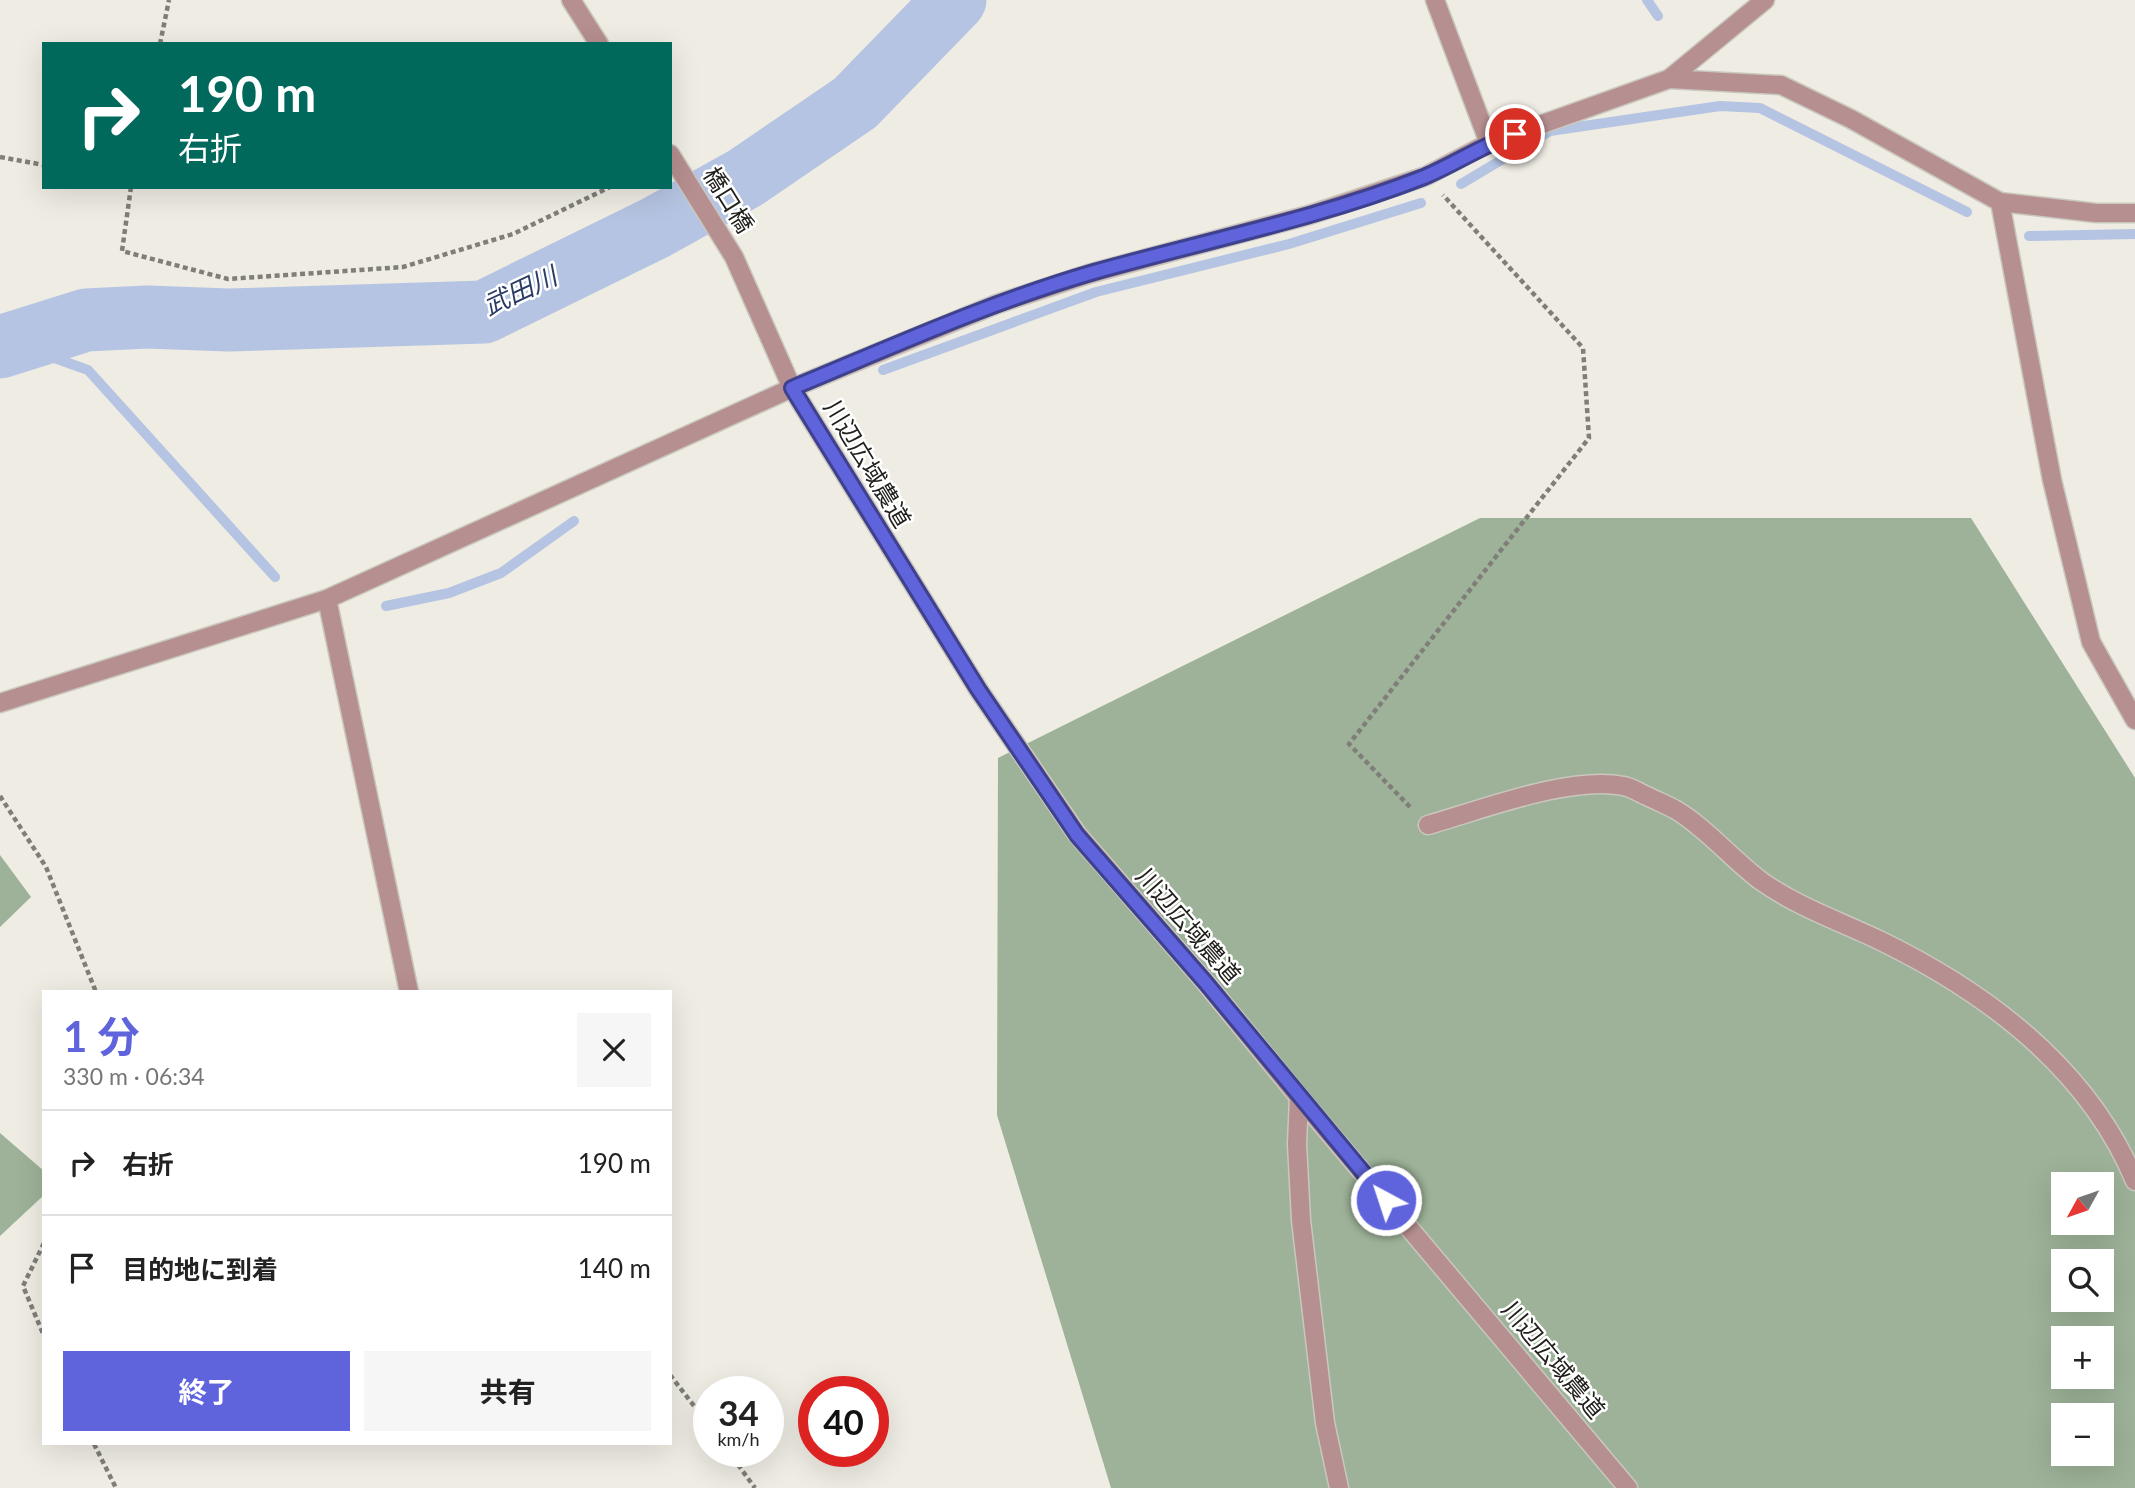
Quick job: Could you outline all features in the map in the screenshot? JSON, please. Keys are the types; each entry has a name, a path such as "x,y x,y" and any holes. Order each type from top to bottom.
{"street":[{"path":"571,0 598,42"},
{"path":"1435,0 1489,143"},
{"path":"0,703 327,599 792,388 997,304 1080,276 1309,215 1426,176 1489,143 1669,79 1765,0"},
{"path":"1669,79 1781,85 1851,119 2000,202 2096,213 2135,213"},
{"name":"橋口橋","path":"675,161 734,257 792,388"},
{"path":"2000,202 2052,480 2091,642 2135,720"},
{"name":"川辺広域農道","path":"792,388 978,689 1077,835 1206,983 1628,1488"},
{"path":"327,599 410,990"},
{"path":"1428,825 1585,783 1625,786 1678,811 1761,881 1798,904 1880,941 1958,985 2032,1037 2085,1092 2126,1160 2135,1181"},
{"path":"1299,1097 1297,1144 1301,1220 1325,1423 1339,1488"}],"path":[{"path":"160,42 169,0"},
{"path":"0,158 42,165"},
{"path":"1426,176 1583,348 1589,438 1349,744 1428,825"},
{"path":"131,189 122,250 228,279 403,267 513,234 606,189"},
{"path":"0,796 46,867 95,990"},
{"path":"42,1247 23,1286 42,1331"},
{"path":"672,1378 693,1405"},
{"path":"94,1445 116,1488"},
{"path":"740,1467 755,1488"}],"green space":[{"path":"1480,518 1971,518 2135,778 2135,1488 1111,1488 997,1115 998,758"},
{"path":"0,855 31,897 0,927"},
{"path":"0,1133 42,1169 42,1197 0,1236"}],"waterway":[{"name":"武田川","path":"0,347 86,320 147,317 229,320 484,312 655,228 745,178 855,103 955,0"},
{"path":"1647,0 1658,16"},
{"path":"1461,184 1550,131 1720,106 1760,108 1967,212"},
{"path":"883,370 1096,292 1289,244 1421,203"},
{"path":"2029,236 2135,234"},
{"path":"12,343 88,370 275,577"},
{"path":"386,606 449,593 501,573 574,521"}],"route":[{"path":"1386,1200 1206,983 1077,835 978,689 792,388 997,304 1092,273 1309,215 1426,176 1489,143 1515,134"}]}
